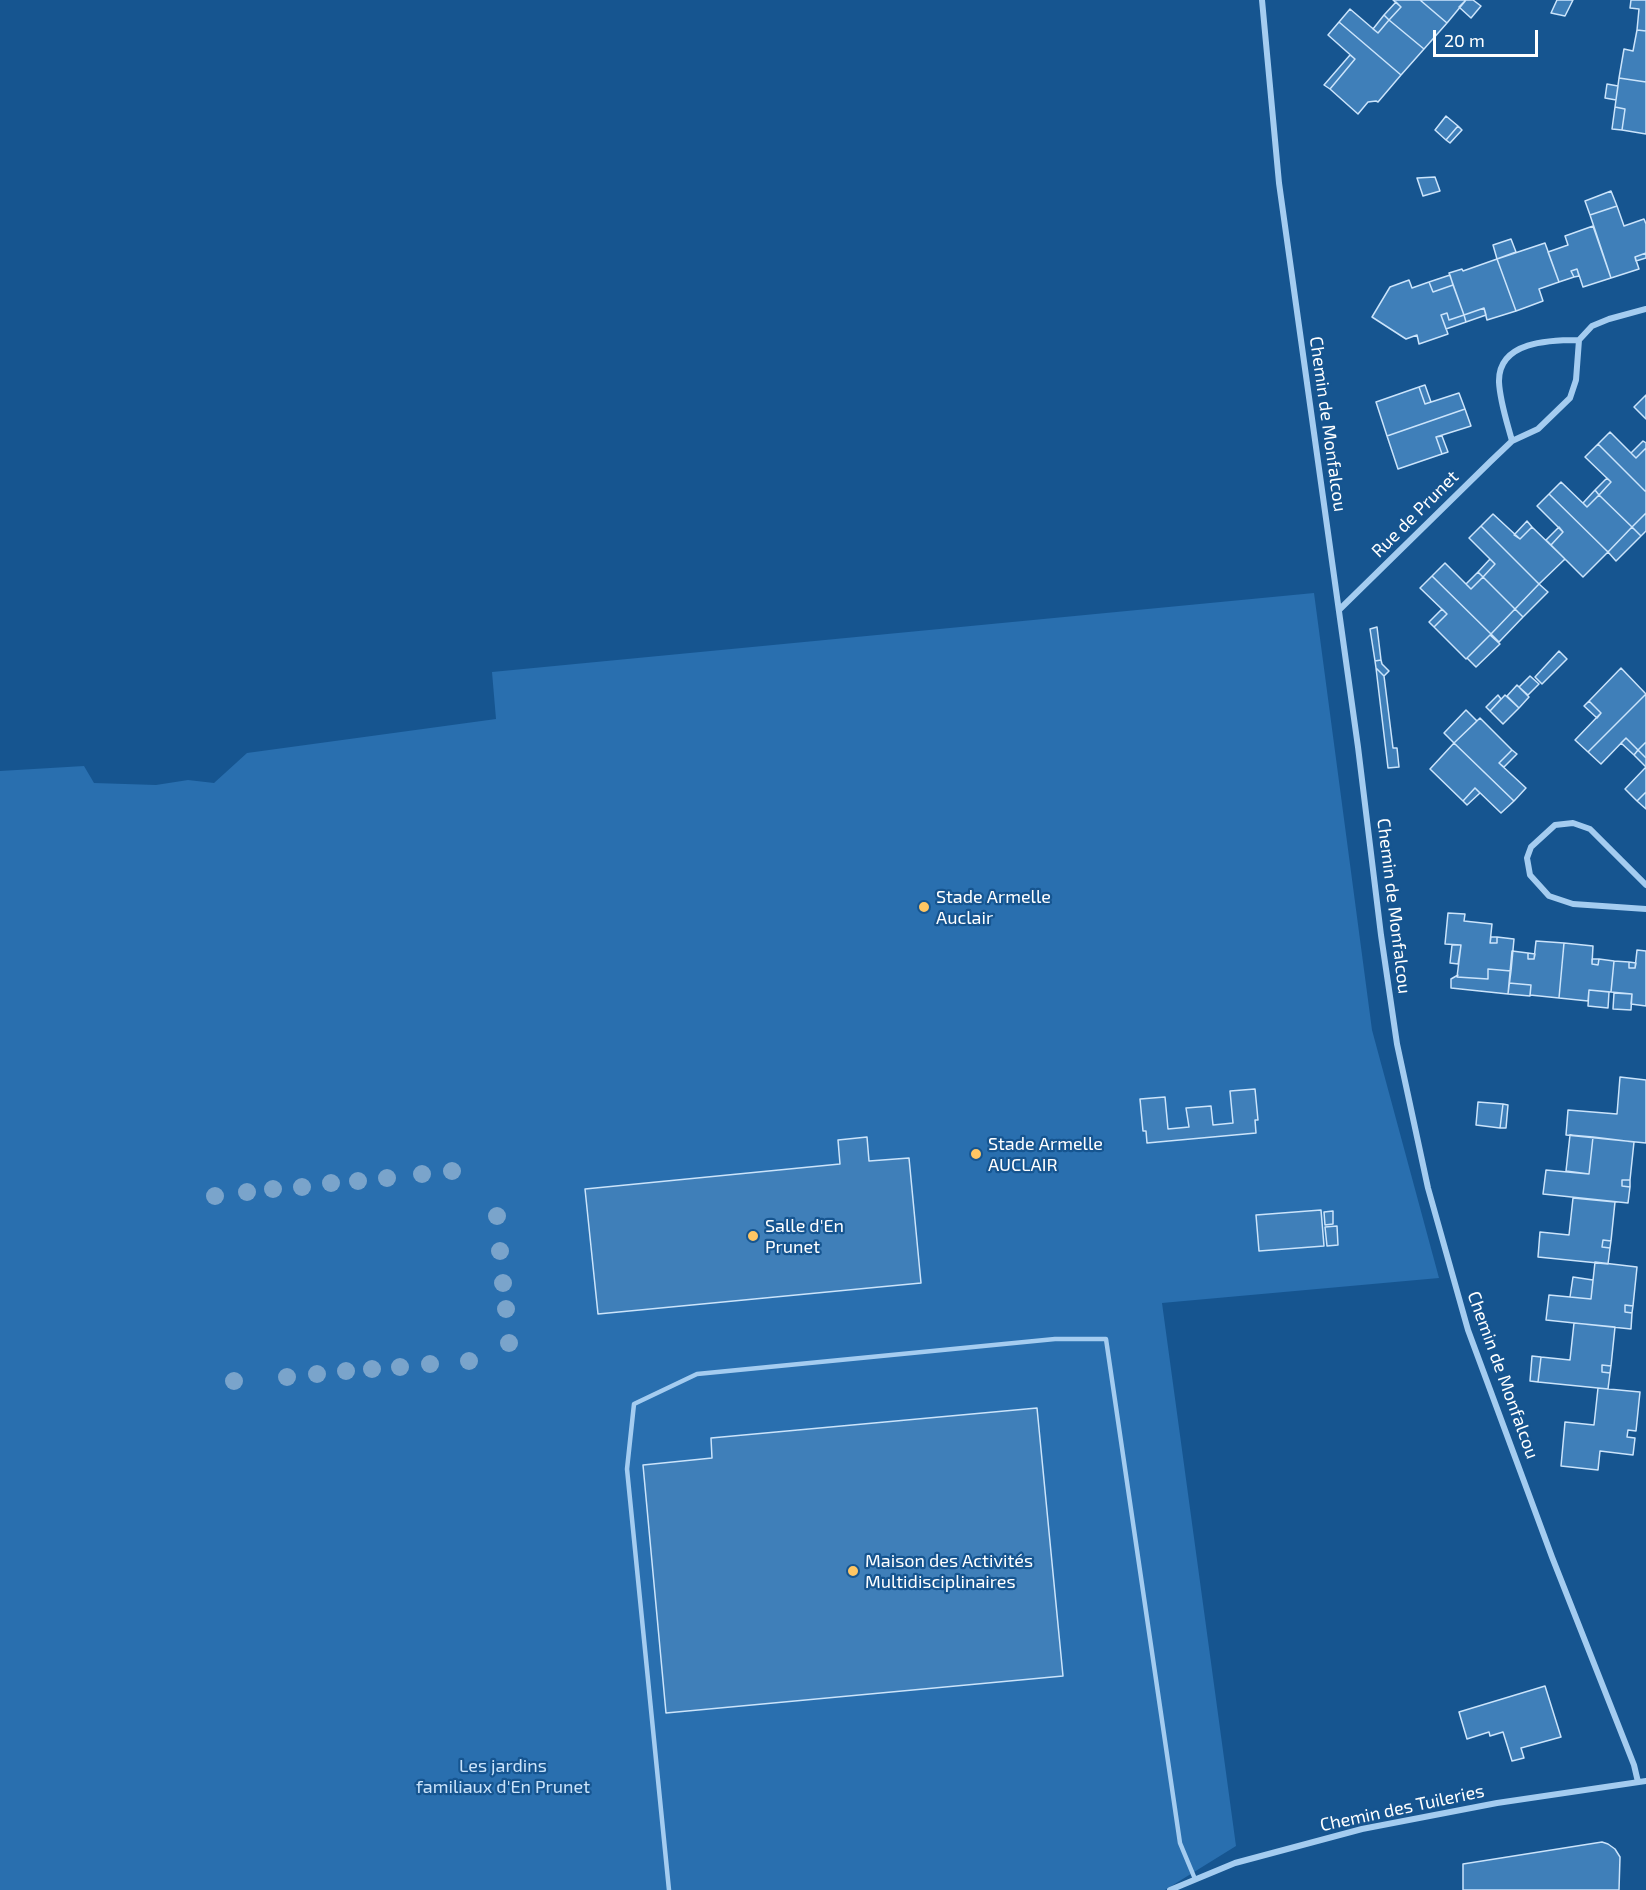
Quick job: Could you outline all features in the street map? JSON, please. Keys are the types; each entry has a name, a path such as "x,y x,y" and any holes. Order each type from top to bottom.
{"street":[{"name":"Chemin de Monfalcou","path":"1262,0 1279,183 1340,609 1397,1044 1428,1188 1468,1330 1552,1557 1634,1765 1638,1782"},
{"path":"1512,441 1499,380 1502,365 1509,355 1532,344 1579,339 1592,326 1646,309"},
{"name":"Rue de Prunet","path":"1340,609 1512,441 1538,429 1570,398 1576,380 1579,339"},
{"path":"1646,885 1590,829 1573,822 1555,825 1531,847 1527,858 1530,875 1549,896 1573,904 1646,909"},
{"name":"Chemin des Tuileries","path":"1170,1890 1235,1863 1362,1829 1497,1803 1646,1781"}],"lane":[{"path":"669,1890 627,1469 634,1404 697,1374 1055,1339 1106,1339 1180,1843 1195,1879"}],"green space":[{"name":"Les jardins familiaux d'En Prunet","path":"1314,593 1372,1030 1439,1278 1162,1303 1236,1846 1165,1890 0,1890 0,771 84,766 94,783 156,785 188,780 214,783 247,753 496,719 492,672"}],"building":[{"path":"1393,0 1420,0 1447,23 1424,49 1389,20 1401,7"},
{"path":"1420,0 1466,0 1447,23"},
{"path":"1466,0 1473,0 1481,6 1471,18 1459,7"},
{"path":"1557,0 1573,0 1565,16 1551,13"},
{"path":"1631,0 1646,0 1646,31 1637,30 1639,9 1630,8"},
{"path":"1396,2 1401,7 1389,20 1384,15"},
{"path":"1350,9 1378,33 1389,20 1424,49 1401,75 1339,22"},
{"path":"1384,15 1389,20 1378,33 1373,29"},
{"path":"1339,22 1401,75 1378,102 1368,102 1358,114 1330,89 1355,59 1328,35"},
{"path":"1637,30 1646,31 1646,82 1619,78 1624,49 1633,51"},
{"path":"1350,55 1355,59 1330,89 1324,85"},
{"path":"1619,78 1646,82 1646,134 1622,130 1625,109 1615,107"},
{"path":"1607,84 1618,86 1616,100 1605,98"},
{"path":"1615,107 1625,109 1622,130 1612,129"},
{"path":"1446,116 1458,126 1446,140 1435,130"},
{"path":"1458,126 1462,130 1450,143 1446,140"},
{"path":"1435,177 1440,191 1423,196 1417,178"},
{"path":"1611,191 1617,206 1590,215 1585,201"},
{"path":"1617,206 1624,226 1644,219 1646,253 1635,257 1639,269 1611,278 1590,215"},
{"path":"1593,226 1611,278 1583,287 1577,269 1571,271 1574,277 1559,282 1548,252 1568,245 1565,236"},
{"path":"1511,239 1516,252 1497,259 1493,245"},
{"path":"1545,243 1559,282 1539,289 1543,301 1516,311 1497,259"},
{"path":"1646,253 1646,258 1636,261 1635,257"},
{"path":"1497,259 1516,311 1487,320 1484,308 1464,315 1449,273 1462,269 1463,271"},
{"path":"1577,269 1579,276 1574,277 1571,271"},
{"path":"1450,275 1453,285 1433,292 1429,282"},
{"path":"1409,280 1412,288 1429,282 1433,292 1453,285 1464,315 1449,320 1447,313 1441,315 1448,334 1419,344 1417,335 1406,339 1372,317 1390,287"},
{"path":"1484,308 1486,315 1466,322 1464,315"},
{"path":"1447,313 1449,320 1464,315 1466,322 1446,329 1441,315"},
{"path":"1425,385 1431,402 1425,404 1419,387"},
{"path":"1419,387 1425,404 1459,393 1465,409 1387,436 1376,402"},
{"path":"1646,395 1646,419 1634,407"},
{"path":"1465,409 1471,426 1436,437 1442,454 1398,469 1387,436"},
{"path":"1610,432 1636,458 1646,448 1646,492 1598,444"},
{"path":"1442,436 1448,452 1442,454 1436,437"},
{"path":"1643,441 1646,443 1646,448 1636,458 1631,453"},
{"path":"1598,444 1646,492 1646,513 1632,527 1599,495 1611,482 1585,457"},
{"path":"1607,478 1611,482 1599,495 1595,490"},
{"path":"1561,482 1587,507 1599,495 1632,527 1608,552 1549,494"},
{"path":"1595,490 1599,495 1587,507 1583,503"},
{"path":"1549,494 1608,552 1583,577 1551,545 1563,532 1537,506"},
{"path":"1646,513 1646,531 1641,536 1632,527"},
{"path":"1493,514 1520,539 1532,527 1565,559 1539,584 1481,526"},
{"path":"1527,521 1532,527 1520,539 1514,535"},
{"path":"1481,526 1539,584 1515,609 1483,577 1495,564 1469,538"},
{"path":"1559,527 1563,532 1551,545 1546,540"},
{"path":"1632,527 1641,536 1616,561 1608,552"},
{"path":"1490,559 1495,564 1483,577 1478,572"},
{"path":"1445,563 1471,589 1483,577 1515,609 1491,634 1432,576"},
{"path":"1478,572 1483,577 1471,589 1466,584"},
{"path":"1432,576 1491,634 1466,659 1434,627 1447,614 1420,588"},
{"path":"1539,584 1548,592 1523,617 1515,609"},
{"path":"1442,609 1447,614 1434,627 1429,622"},
{"path":"1515,609 1523,617 1499,642 1491,634"},
{"path":"1377,627 1381,660 1375,661 1370,629"},
{"path":"1490,635 1500,644 1476,667 1467,658"},
{"path":"1559,651 1567,659 1542,684 1535,677"},
{"path":"1381,660 1389,671 1384,676 1376,668 1375,661"},
{"path":"1376,668 1384,676 1393,748 1397,748 1399,767 1388,768"},
{"path":"1621,668 1646,694 1588,752 1575,740 1601,713 1589,701"},
{"path":"1530,676 1539,684 1528,695 1519,687"},
{"path":"1517,685 1529,697 1519,708 1507,696"},
{"path":"1646,694 1646,742 1638,750 1626,738 1601,764 1588,752"},
{"path":"1498,695 1501,699 1490,711 1486,707"},
{"path":"1505,695 1519,708 1503,724 1490,711"},
{"path":"1589,701 1601,713 1597,718 1584,706"},
{"path":"1466,710 1477,721 1454,743 1444,733"},
{"path":"1480,718 1512,750 1499,763 1526,788 1514,801 1454,743"},
{"path":"1626,738 1638,750 1634,755 1621,743"},
{"path":"1646,742 1646,758 1638,750"},
{"path":"1454,743 1514,801 1501,813 1475,788 1463,801 1430,769"},
{"path":"1512,750 1517,754 1504,767 1499,763"},
{"path":"1638,750 1646,758 1646,767 1634,755"},
{"path":"1646,767 1646,792 1637,801 1625,789"},
{"path":"1475,788 1480,793 1467,805 1463,801"},
{"path":"1646,792 1646,809 1637,801"},
{"path":"1448,913 1465,914 1464,921 1492,924 1490,943 1497,943 1497,937 1514,939 1511,971 1488,969 1488,979 1457,977 1461,945 1445,944"},
{"path":"1491,937 1497,937 1497,943 1490,943"},
{"path":"1536,941 1564,943 1559,998 1530,995 1531,985 1509,983 1512,951 1528,953 1528,959 1534,959"},
{"path":"1564,943 1593,946 1592,964 1598,965 1599,959 1614,961 1611,992 1589,990 1588,1001 1559,998"},
{"path":"1452,945 1461,945 1458,964 1450,963"},
{"path":"1637,950 1646,951 1646,1006 1631,1004 1632,994 1611,992 1614,961 1629,962 1629,968 1635,968"},
{"path":"1528,953 1535,954 1534,959 1528,959"},
{"path":"1592,959 1599,959 1598,965 1592,964"},
{"path":"1629,962 1636,963 1635,968 1629,968"},
{"path":"1488,969 1511,971 1508,994 1451,988 1451,979 1458,975 1457,977 1488,979"},
{"path":"1509,983 1531,985 1530,996 1508,994"},
{"path":"1589,990 1609,992 1608,1008 1588,1006"},
{"path":"1614,993 1632,994 1631,1010 1613,1009"},
{"path":"1620,1077 1646,1080 1646,1143 1566,1135 1568,1110 1617,1114"},
{"path":"1255,1089 1258,1120 1255,1120 1256,1133 1147,1143 1146,1131 1143,1131 1140,1099 1165,1097 1168,1129 1189,1127 1186,1108 1211,1106 1213,1125 1233,1123 1230,1091"},
{"path":"1478,1102 1503,1104 1500,1128 1476,1125"},
{"path":"1503,1104 1508,1105 1506,1128 1500,1128"},
{"path":"1570,1135 1593,1137 1589,1174 1566,1171"},
{"name":"Salle d'En Prunet","path":"867,1137 869,1161 909,1158 921,1283 598,1314 585,1189 840,1164 838,1140"},
{"path":"1593,1137 1634,1142 1630,1180 1622,1180 1622,1186 1630,1187 1628,1203 1543,1194 1546,1170 1589,1174"},
{"path":"1622,1180 1630,1180 1630,1187 1622,1186"},
{"path":"1573,1198 1615,1202 1611,1241 1603,1240 1602,1247 1610,1248 1608,1264 1538,1257 1540,1232 1569,1235"},
{"path":"1321,1210 1324,1246 1259,1251 1256,1215"},
{"path":"1333,1211 1333,1224 1325,1225 1324,1212"},
{"path":"1337,1226 1338,1245 1327,1246 1325,1227"},
{"path":"1603,1240 1611,1241 1610,1248 1602,1247"},
{"path":"1595,1262 1637,1267 1633,1306 1625,1305 1625,1312 1632,1313 1631,1329 1546,1320 1549,1295 1591,1299"},
{"path":"1573,1277 1593,1280 1591,1299 1570,1297"},
{"path":"1625,1305 1633,1306 1632,1313 1625,1312"},
{"path":"1574,1323 1615,1327 1611,1366 1602,1365 1602,1372 1610,1373 1608,1389 1538,1382 1541,1357 1570,1360"},
{"path":"1532,1356 1541,1357 1538,1382 1530,1381"},
{"path":"1602,1365 1611,1366 1610,1373 1602,1372"},
{"path":"1598,1388 1640,1392 1636,1431 1628,1430 1627,1437 1635,1438 1633,1455 1600,1451 1598,1470 1561,1466 1565,1422 1594,1425"},
{"name":"Maison des Activités Multidisciplinaires","path":"1037,1408 1063,1676 666,1713 643,1465 712,1458 711,1438"},
{"path":"1545,1686 1561,1737 1521,1748 1524,1758 1512,1761 1503,1732 1490,1736 1489,1732 1467,1739 1459,1712"},
{"path":"1602,1842 1615,1849 1620,1857 1619,1890 1463,1890 1463,1864"}],"place":[{"name":"Stade Armelle Auclair","path":"924,907"},
{"name":"Stade Armelle AUCLAIR","path":"976,1154"},
{"name":"Salle d'En Prunet","path":"753,1236"},
{"name":"Maison des Activités Multidisciplinaires","path":"853,1571"}]}
